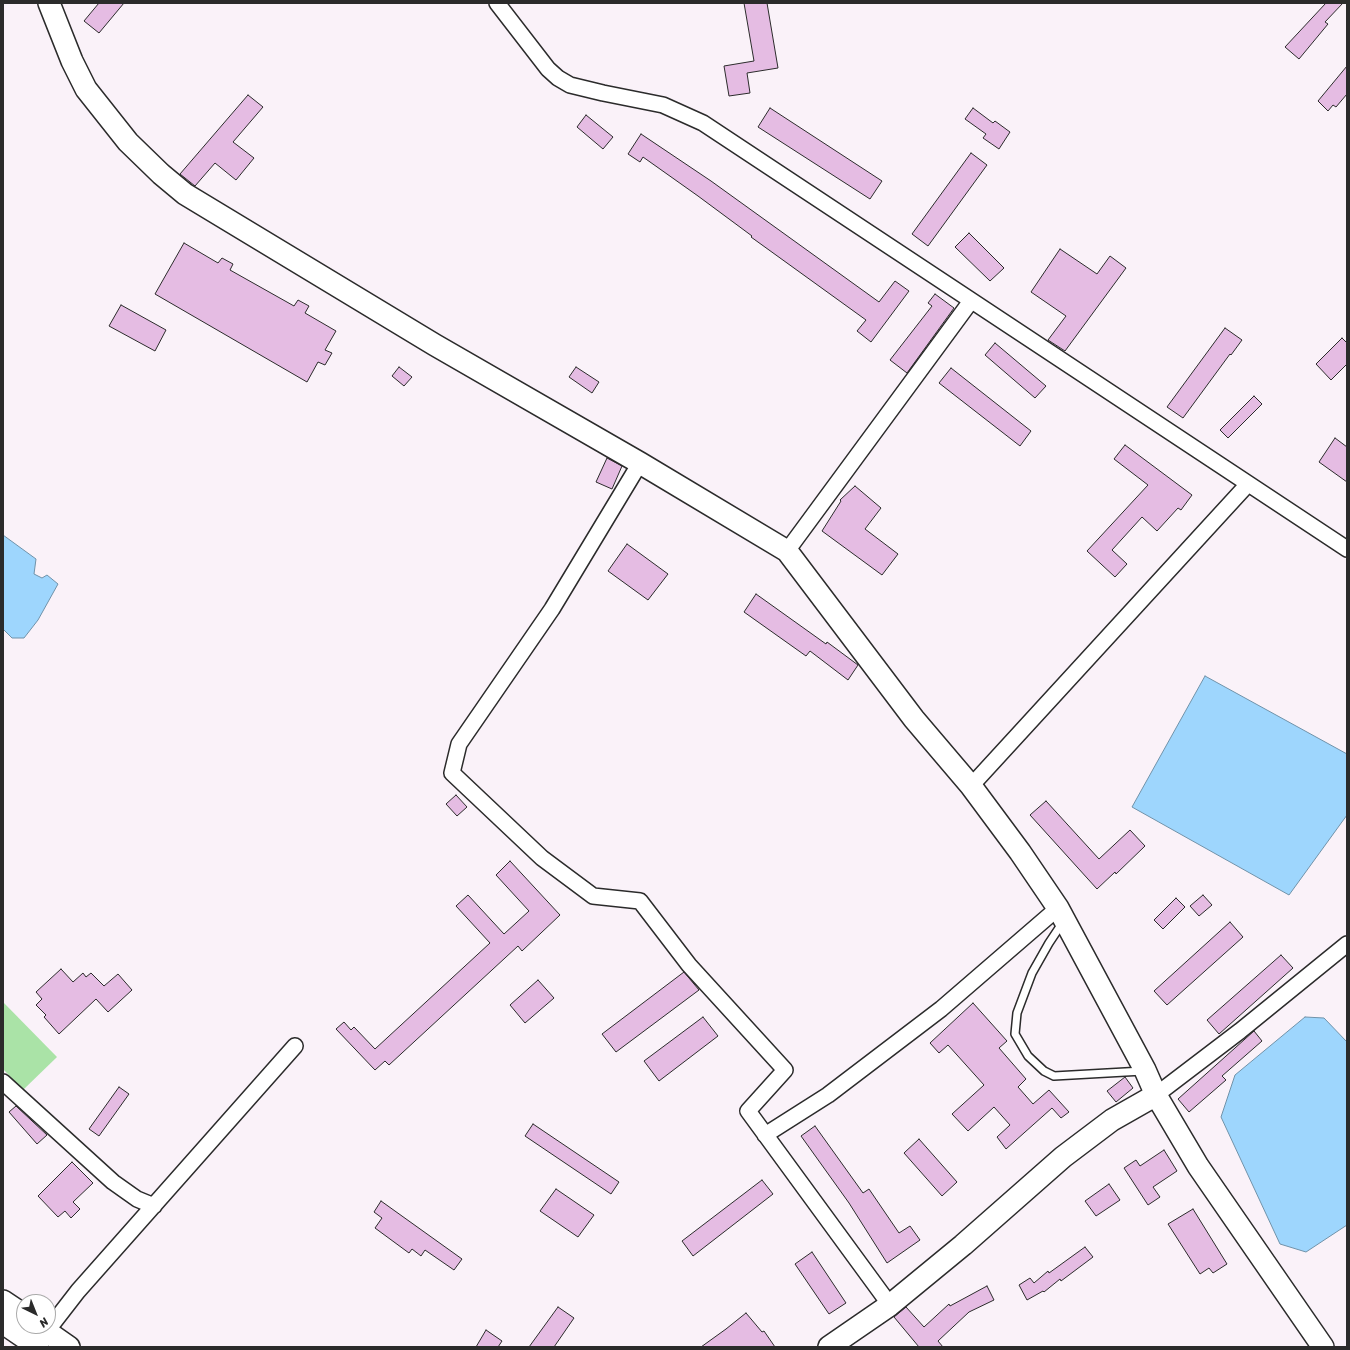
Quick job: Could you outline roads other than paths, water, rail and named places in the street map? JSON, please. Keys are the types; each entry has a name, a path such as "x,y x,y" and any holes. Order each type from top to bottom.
{"main road":[{"path":"54,6 72,61 86,89 128,142 161,174 185,194 435,345 640,463 787,551 914,719 971,786 1020,852 1062,914 1145,1070 1156,1095 1198,1166 1323,1347"},
{"path":"829,1347 890,1305 963,1245 1063,1157 1112,1120 1156,1095"},
{"path":"3,1301 16,1310"},
{"path":"3,1323 41,1335 69,1347"}],"street":[{"path":"497,3 548,69 558,78 570,85 663,105 703,123 1347,549"},
{"path":"787,551 971,301"},
{"path":"640,463 552,609 459,744 452,773 542,858 593,896 640,902 689,965 786,1070 748,1111 890,1305"},
{"path":"971,786 1248,484"},
{"path":"766,1135 828,1095 1062,914"},
{"path":"1156,1095 1240,1031 1347,944"},
{"path":"41,1335 78,1291 295,1046"},
{"path":"3,1082 113,1182 137,1199 154,1206"}],"lane":[{"path":"1062,914 1049,943 1032,973 1017,1013 1015,1034 1028,1056 1044,1071 1054,1076 1145,1070"}],"water":[{"path":"3,535 36,559 34,574 42,578 47,575 58,584 38,620 24,638 12,638 3,629"},
{"path":"1205,676 1347,754 1347,815 1289,895 1132,807"},
{"path":"1305,1017 1324,1018 1347,1042 1347,1225 1306,1252 1280,1244 1221,1117 1235,1075"}]}
